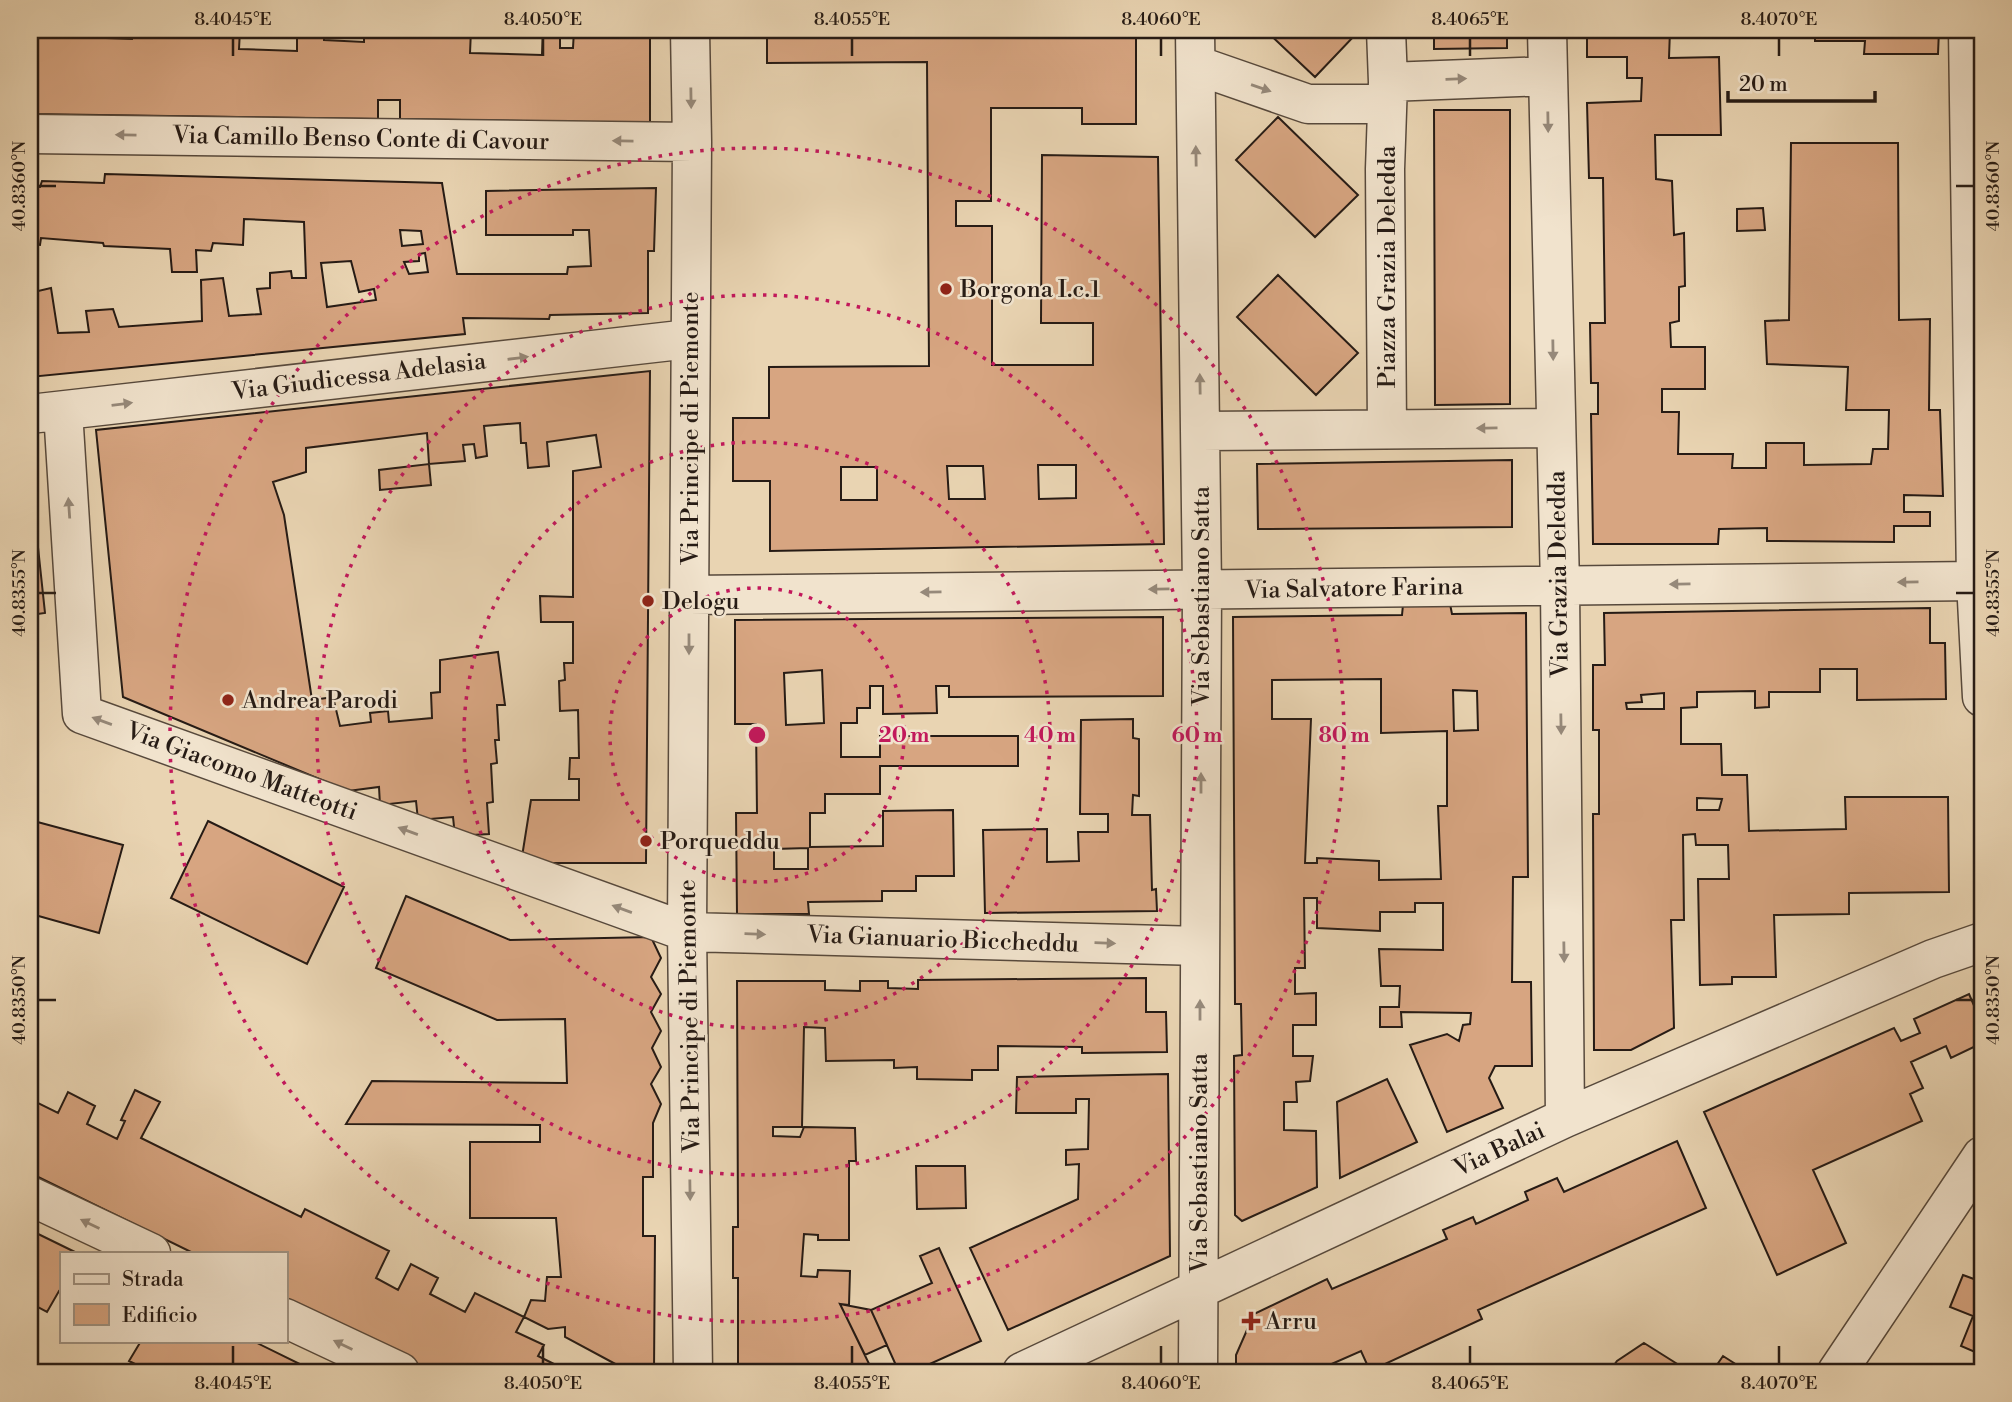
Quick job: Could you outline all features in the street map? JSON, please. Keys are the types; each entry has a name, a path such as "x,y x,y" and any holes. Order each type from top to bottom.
{"street":[{"name":"Via Principe di Piemonte","path":"690,30 692,142 687,932 693,1372"},
{"name":"Piazza Grazia Deledda","path":"1386,30 1387,429"},
{"name":"Via Grazia Deledda","path":"1547,30 1560,586 1565,1118"},
{"path":"1969,30 1976,581 1982,674"},
{"path":"1196,48 1308,104 1548,76"},
{"name":"Via Sebastiano Satta","path":"1196,48 1202,589 1198,1372"},
{"name":"Via Camillo Benso Conte di Cavour","path":"30,134 692,142"},
{"name":"Via Giudicessa Adelasia","path":"46,412 689,339"},
{"name":"Via Giacomo Matteotti","path":"46,412 82,713 687,932"},
{"path":"1201,431 1555,428"},
{"name":"Via Salvatore Farina","path":"689,595 1976,581"},
{"name":"Via Gianuario Biccheddu","path":"687,932 1200,946"},
{"name":"Via Balai","path":"1022,1372 1565,1118 1933,959 1982,942"},
{"path":"1837,1372 1982,1156"},
{"path":"30,1196 148,1252"},
{"path":"287,1319 400,1372"}],"building":[{"path":"30,30 53,30 53,36 132,39 133,30 240,30 239,49 297,51 297,30 324,30 324,40 364,42 364,30 471,30 470,53 542,55 543,31 560,30 560,48 573,48 574,30 650,30 650,123 400,119 400,100 378,100 378,119 30,114"},
{"path":"767,30 1136,30 1136,124 1082,124 1082,108 991,108 991,201 956,201 956,226 992,226 992,365 1093,365 1093,323 1041,323 1042,155 1158,157 1164,544 770,551 770,481 733,481 733,418 769,418 769,367 929,366 927,62 767,63","holes":["1038,465 1076,465 1076,498 1039,499","947,466 983,466 985,499 949,499","841,467 877,467 877,500 841,500"]},
{"path":"1265,30 1352,30 1356,34 1315,77"},
{"path":"1434,30 1507,30 1507,48 1434,49"},
{"path":"1587,30 1670,30 1669,58 1719,57 1721,135 1655,135 1656,179 1672,181 1674,235 1684,233 1685,286 1679,287 1679,321 1670,323 1671,347 1705,347 1705,389 1662,389 1662,412 1679,412 1678,454 1733,454 1732,468 1766,468 1766,443 1804,443 1804,465 1871,464 1873,449 1888,449 1889,410 1846,410 1848,367 1767,364 1765,321 1789,320 1791,143 1898,143 1899,320 1930,319 1929,410 1940,410 1943,496 1904,495 1904,512 1930,512 1930,526 1894,526 1894,542 1767,541 1767,528 1719,529 1718,544 1593,544 1591,414 1598,414 1598,383 1591,383 1590,323 1605,323 1603,178 1589,178 1587,103 1641,101 1642,78 1627,78 1627,57 1587,57"},
{"path":"1815,30 1939,30 1938,54 1864,54 1865,41 1815,41"},
{"path":"1434,110 1510,110 1510,404 1435,405"},
{"path":"1278,117 1358,195 1315,237 1236,160"},
{"path":"105,174 442,183 457,274 567,274 568,267 591,266 589,230 573,230 573,235 486,235 486,191 656,188 654,251 648,251 648,313 550,315 549,319 463,318 465,334 30,377 30,308 38,307 38,291 51,288 58,333 89,332 86,311 113,309 119,327 202,321 201,280 223,278 229,316 261,314 257,289 270,288 270,273 291,271 292,278 306,278 304,222 244,219 243,245 213,243 211,251 196,250 197,272 172,272 170,249 104,246 103,243 41,238 40,245 30,244 30,186 40,187 42,181 104,183","holes":["400,230 421,231 423,244 402,246","425,253 428,272 409,274 404,262 419,261 419,254","351,261 359,292 374,289 376,300 327,307 321,263"]},
{"path":"1763,208 1765,230 1737,231 1737,209"},
{"path":"1278,275 1358,353 1316,395 1237,317"},
{"path":"650,371 646,863 521,863 531,800 579,800 579,779 569,779 570,758 579,758 578,710 560,711 559,681 565,680 564,663 573,663 573,622 541,622 540,596 573,597 573,471 601,467 596,435 547,442 549,466 528,468 526,443 521,443 520,423 484,426 487,456 476,458 474,444 463,445 465,461 429,464 427,433 306,448 306,472 273,482 284,515 312,700 333,697 340,726 371,722 370,713 388,711 389,722 432,718 431,693 440,692 440,660 498,652 505,705 497,705 499,740 495,740 497,763 491,764 493,802 487,803 489,834 455,836 453,817 418,820 416,801 380,805 379,787 348,791 123,697 96,430"},
{"path":"1512,460 1512,527 1258,529 1257,464"},
{"path":"429,464 431,485 380,490 379,470"},
{"path":"30,472 45,613 30,615"},
{"path":"1450,604 1452,614 1526,613 1528,877 1513,877 1512,982 1531,982 1532,1066 1495,1066 1489,1078 1503,1108 1447,1132 1410,1045 1447,1034 1459,1041 1463,1025 1470,1024 1471,1013 1401,1012 1402,1027 1380,1027 1380,1007 1399,1007 1400,986 1381,986 1379,949 1443,950 1443,903 1415,903 1415,912 1380,912 1380,931 1317,928 1317,898 1304,898 1305,968 1295,968 1295,994 1316,993 1316,1025 1293,1025 1293,1056 1313,1056 1310,1081 1296,1082 1297,1102 1284,1102 1284,1130 1316,1131 1317,1187 1242,1221 1235,1215 1234,1056 1242,1055 1241,1004 1235,1004 1233,617 1402,615 1403,605","holes":["1381,679 1381,733 1447,731 1447,806 1438,806 1441,879 1379,880 1379,861 1317,858 1317,863 1305,863 1311,719 1272,719 1272,680","1453,690 1477,691 1478,730 1454,731"]},
{"path":"1930,608 1930,643 1945,643 1946,699 1857,700 1857,669 1820,669 1820,692 1769,692 1769,707 1755,708 1755,691 1697,692 1697,707 1681,708 1681,744 1721,744 1722,775 1747,775 1749,831 1846,829 1845,797 1948,797 1949,892 1849,893 1849,914 1774,915 1776,977 1732,977 1732,984 1700,985 1698,879 1729,879 1728,845 1696,845 1695,834 1683,835 1684,920 1671,920 1674,1028 1631,1050 1594,1050 1593,814 1599,814 1599,730 1593,730 1593,665 1605,665 1604,613","holes":["1664,693 1664,709 1627,709 1626,703 1642,702 1641,695","1697,798 1722,799 1719,810 1697,810"]},
{"path":"1163,617 1163,696 949,697 949,686 936,686 937,713 883,714 883,686 870,686 870,708 857,708 857,723 841,723 841,757 880,757 880,736 1018,736 1018,766 880,766 880,794 825,794 825,813 810,813 810,847 883,846 883,811 953,810 954,876 916,876 916,891 882,891 882,901 808,902 809,914 737,914 736,813 757,813 756,724 735,724 735,620","holes":["822,670 824,723 786,725 784,673","808,848 808,869 774,869 774,849"]},
{"path":"1133,719 1133,738 1139,739 1139,796 1133,795 1132,815 1150,815 1152,890 1156,889 1157,911 985,913 983,830 1047,829 1047,862 1079,861 1078,832 1108,832 1108,814 1080,814 1081,720"},
{"path":"30,820 123,845 99,933 35,915 30,932"},
{"path":"208,821 344,887 307,964 171,898"},
{"path":"406,896 510,940 651,937 661,958 651,977 661,994 651,1012 661,1031 652,1048 661,1067 651,1084 661,1104 653,1123 653,1177 643,1177 643,1236 655,1236 654,1372 618,1372 621,1367 565,1337 565,1327 548,1329 524,1317 531,1300 545,1301 547,1277 561,1277 556,1218 470,1218 470,1142 540,1142 540,1125 346,1124 372,1081 567,1083 565,1019 497,1020 376,968"},
{"path":"1146,978 1146,1012 1166,1012 1167,1052 1082,1053 1082,1047 998,1046 998,1070 972,1070 972,1080 917,1079 917,1067 894,1068 894,1060 826,1061 825,1028 804,1027 802,1127 773,1127 773,1136 800,1137 804,1127 855,1128 856,1161 849,1161 849,1240 818,1240 818,1235 804,1234 801,1276 817,1277 818,1270 850,1271 849,1305 840,1304 873,1372 738,1372 738,1278 733,1278 733,1227 738,1227 737,981 825,981 825,990 860,991 860,981 888,981 888,988 918,989 918,980"},
{"path":"1969,994 1982,1024 1982,1043 1951,1058 1946,1046 1911,1062 1923,1088 1910,1094 1922,1121 1813,1170 1846,1243 1777,1275 1704,1112 1894,1028 1901,1041 1920,1033 1914,1019"},
{"path":"1168,1074 1170,1256 1008,1330 970,1248 1078,1199 1079,1164 1066,1165 1066,1150 1088,1149 1089,1099 1076,1099 1076,1113 1016,1113 1017,1077"},
{"path":"1387,1079 1417,1142 1340,1178 1337,1102"},
{"path":"135,1090 160,1102 141,1138 301,1217 305,1209 389,1251 376,1278 398,1290 411,1264 438,1278 430,1294 465,1312 475,1293 524,1317 516,1332 544,1345 538,1356 556,1365 552,1372 434,1372 287,1300 287,1252 191,1252 30,1173 30,1099 58,1113 68,1092 95,1106 87,1124 117,1139 125,1121 121,1120"},
{"path":"1677,1141 1706,1208 1478,1310 1482,1319 1370,1371 1361,1351 1327,1366 1331,1372 1232,1372 1236,1371 1236,1355 1254,1314 1327,1279 1332,1289 1447,1239 1443,1230 1473,1217 1476,1224 1528,1200 1525,1192 1557,1178 1564,1192"},
{"path":"916,1166 965,1166 966,1208 917,1209"},
{"path":"30,1230 75,1252 60,1252 60,1292 47,1312 30,1303"},
{"path":"939,1248 981,1341 912,1372 899,1372 871,1310 932,1283 920,1256"},
{"path":"1963,1275 1982,1282 1982,1355 1961,1346 1973,1316 1950,1307"},
{"path":"840,1304 871,1310 887,1345 865,1355"},
{"path":"140,1342 255,1342 316,1372 151,1372 129,1361"},
{"path":"1644,1343 1690,1372 1609,1372 1617,1361"},
{"path":"1723,1356 1748,1372 1712,1372"}],"place":[{"name":"Borgona I.c.1","path":"946,289"},
{"name":"Delogu","path":"648,601"},
{"name":"Andrea Parodi","path":"228,700"},
{"name":"Porqueddu","path":"646,841"},
{"name":"Arru","path":"1251,1321"}]}
